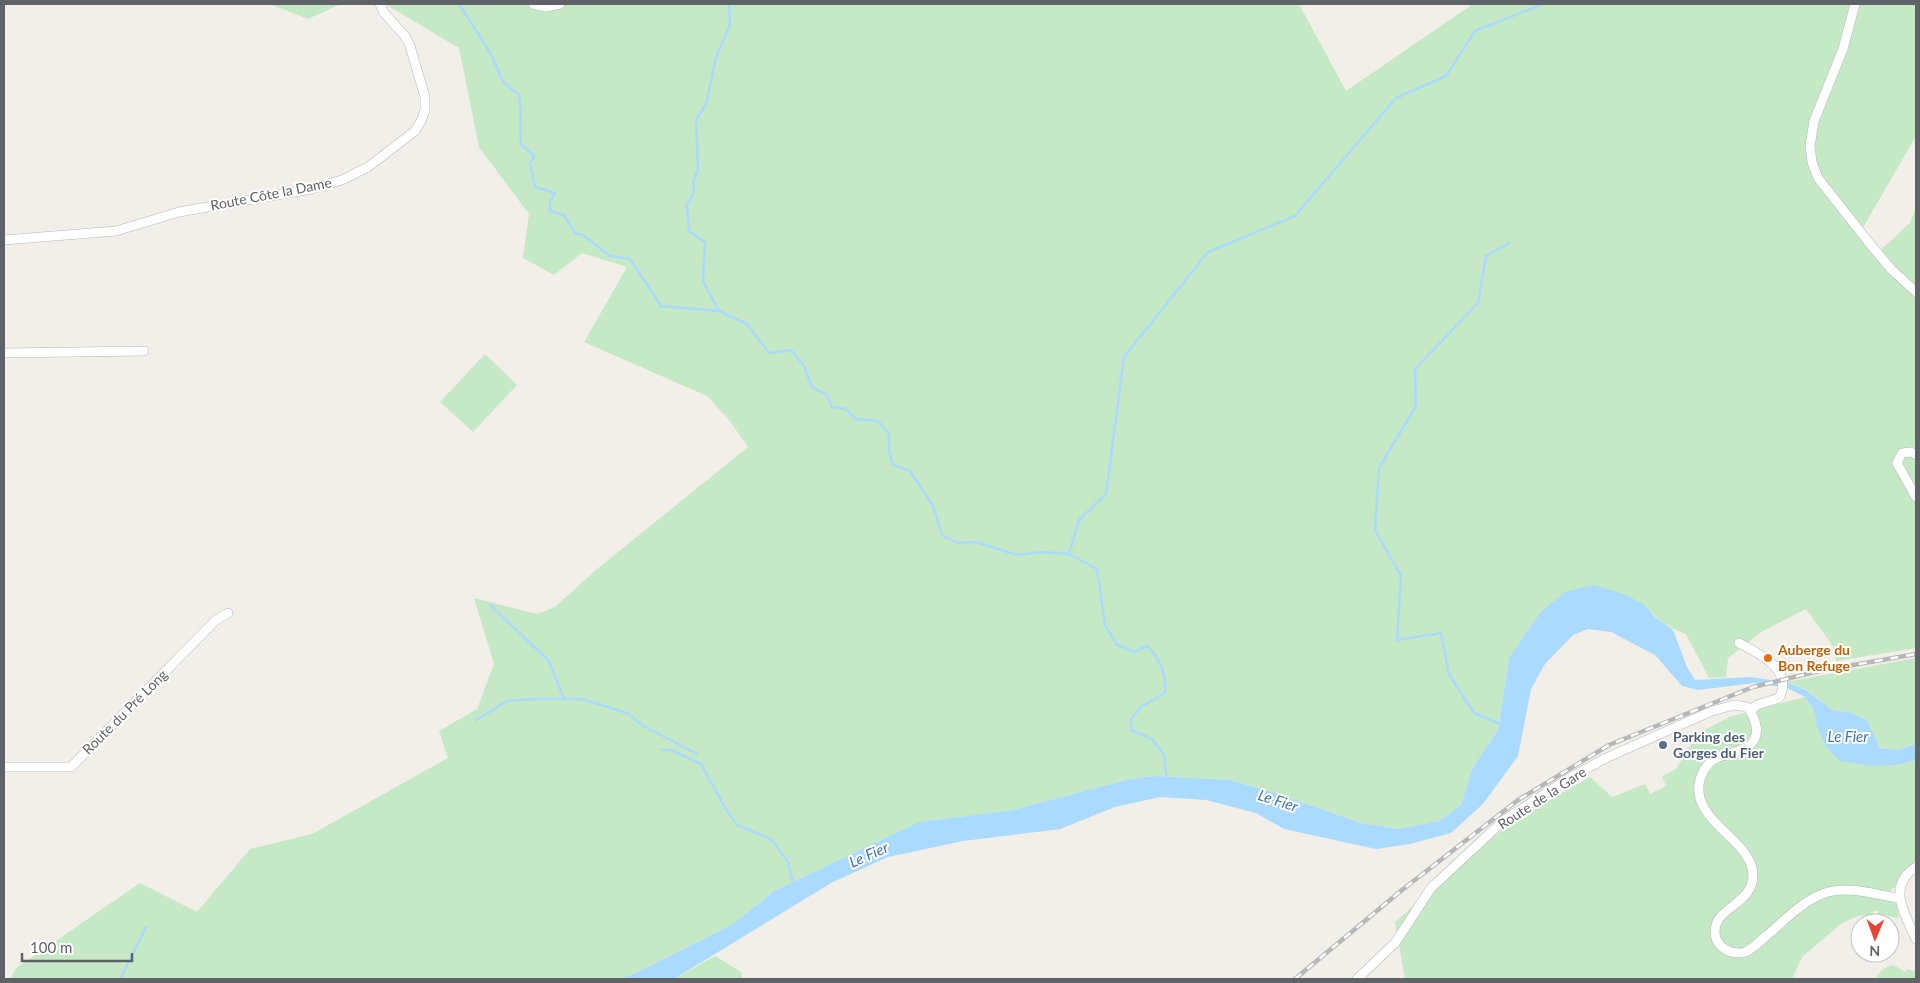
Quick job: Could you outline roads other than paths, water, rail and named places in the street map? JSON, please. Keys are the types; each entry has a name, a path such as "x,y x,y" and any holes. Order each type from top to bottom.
{"street":[{"name":"Route Côte la Dame","path":"4,240 116,232 180,212 311,189 342,180 368,167 415,131 425,110 425,97 410,46 380,4"},
{"path":"533,4 546,7 560,4"},
{"path":"1855,4 1844,49 1814,121 1810,146 1812,162 1818,178 1870,244 1891,269 1916,292"},
{"path":"4,353 144,351"},
{"path":"1916,455 1911,452 1902,453 1897,463 1916,497"},
{"name":"Route du Pré Long","path":"4,767 71,767 216,620 228,613"},
{"path":"1739,643 1759,653 1776,666 1783,686 1779,698 1757,705 1750,711 1757,724 1752,742 1714,760 1704,770 1699,784 1704,807 1745,855 1753,871 1752,885 1748,893 1717,922 1715,932 1719,944 1731,952 1746,951 1802,906 1828,892 1849,890 1899,898"},
{"name":"Route de la Gare","path":"1357,979 1394,943 1431,888 1503,821 1566,780 1606,758 1712,711 1739,705 1745,706 1750,711"},
{"path":"1916,867 1902,880 1899,898 1912,921 1916,939"}],"water":[{"name":"Le Fier","path":"1594,585 1624,594 1645,605 1654,616 1673,630 1687,667 1695,680 1750,677 1786,682 1806,690 1834,711 1849,712 1867,720 1880,748 1898,750 1916,744 1916,760 1897,765 1870,766 1840,761 1826,747 1817,726 1814,710 1805,697 1787,688 1755,683 1698,690 1682,686 1655,655 1611,632 1588,629 1573,635 1545,664 1531,689 1518,756 1483,804 1451,833 1410,844 1376,849 1284,829 1256,813 1206,800 1160,797 1115,807 1060,829 963,841 888,857 831,883 674,979 619,979 636,973 733,924 774,891 919,822 1013,810 1126,780 1154,776 1230,780 1278,794 1361,823 1399,829 1439,821 1461,805 1473,767 1498,730 1509,659 1525,634 1542,611 1565,592"}],"waterway":[{"path":"459,4 491,54 503,82 519,95 521,144 534,156 530,164 535,187 555,193 550,201 550,211 564,215 575,233 583,235 610,256 630,259 661,306 719,311 747,324 769,353 791,350 804,366 812,387 827,395 832,407 846,409 856,419 878,421 889,434 889,451 893,465 910,471 933,506 942,535 957,543 976,542 1017,555 1040,552 1069,554 1097,569 1105,625 1117,645 1134,652 1147,646 1156,656 1162,667 1165,679 1165,693 1141,707 1131,719 1131,730 1152,739 1164,755 1167,779"},
{"path":"719,311 703,281 705,242 689,231 687,206 694,191 693,183 698,169 696,120 706,104 716,57 730,25 729,4"},
{"path":"1069,554 1079,520 1106,494 1124,357 1208,252 1295,216 1396,98 1446,76 1475,31 1543,4"},
{"path":"1500,724 1474,713 1449,674 1441,633 1397,640 1401,576 1375,530 1379,468 1416,406 1415,369 1478,303 1486,256 1509,243"},
{"path":"490,605 549,661 564,699"},
{"path":"476,720 507,701 582,699 627,713 642,725 697,754"},
{"path":"662,750 671,750 701,764 737,825 771,839 788,862 793,884"},
{"path":"120,979 146,927"}],"railway":[{"path":"1295,979 1402,890 1518,800 1609,745 1753,687 1819,671 1916,654"}],"place":[{"name":"Auberge du Bon Refuge","path":"1768,658"},
{"name":"Parking des Gorges du Fier","path":"1663,745"}]}
